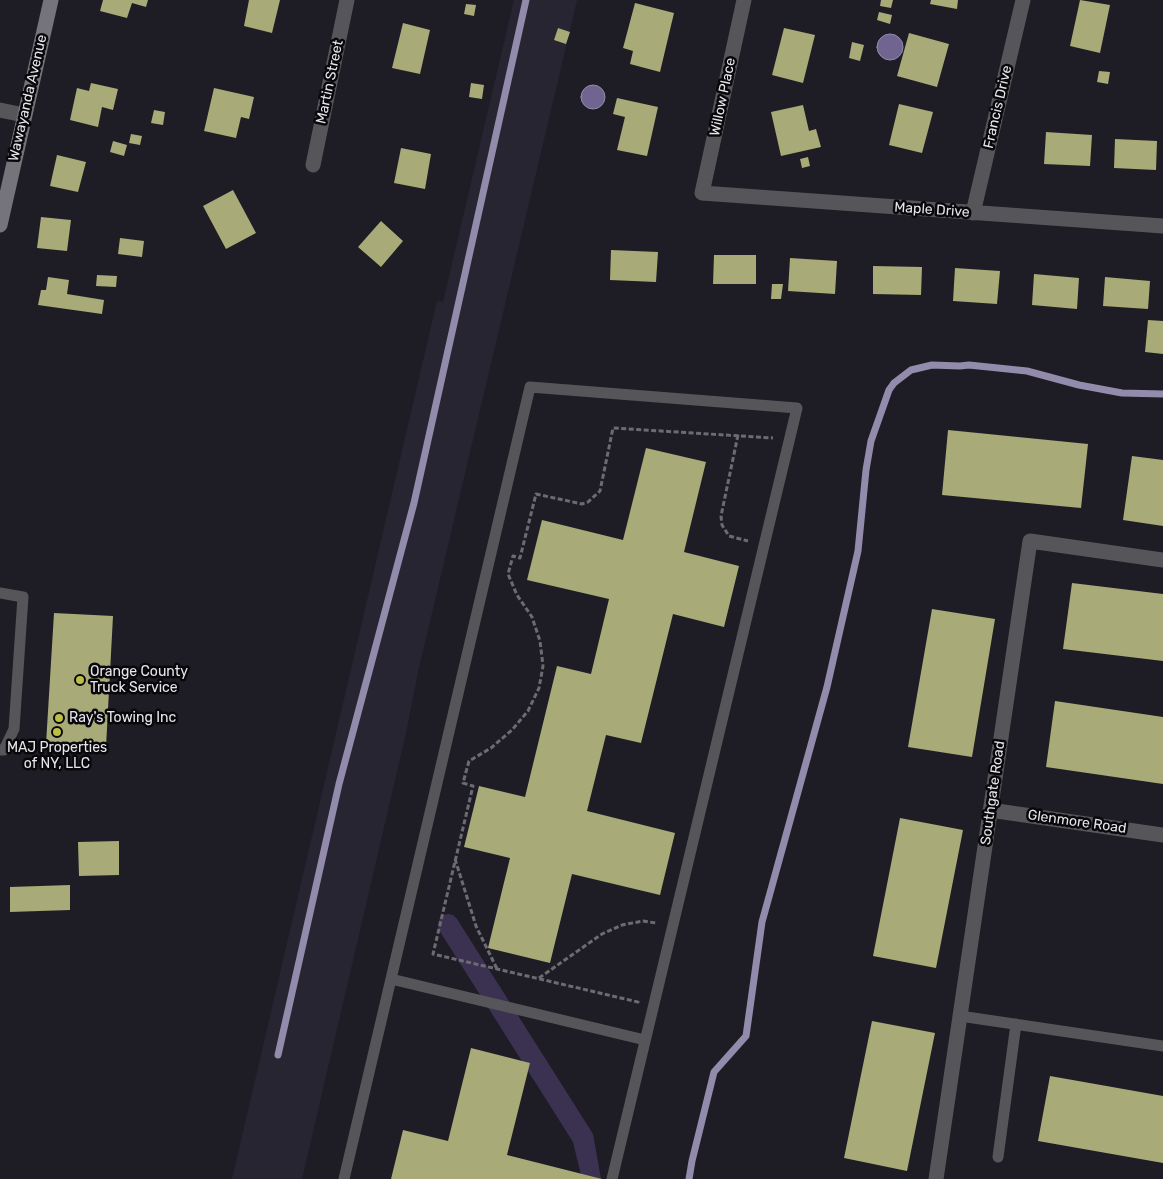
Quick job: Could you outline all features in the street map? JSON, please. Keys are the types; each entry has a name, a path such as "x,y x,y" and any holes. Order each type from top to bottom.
{"street":[{"name":"Wawayanda Avenue","path":"0,225 51,0"},
{"name":"Martin Street","path":"313,164 347,0"},
{"name":"Willow Place","path":"702,193 744,0"},
{"name":"Francis Drive","path":"973,213 1023,0"},
{"path":"0,110 24,116"},
{"name":"Maple Drive","path":"702,193 1163,226"},
{"name":"Southgate Road","path":"936,1179 1030,541 1163,560"},
{"name":"Glenmore Road","path":"990,810 1163,835"}],"lane":[{"path":"344,1179 530,387 797,408 612,1179"},
{"path":"0,593 23,597 14,728 4,750 0,750"},
{"path":"391,978 645,1040"},
{"path":"960,1016 1163,1046"},
{"path":"998,1157 1016,1024"}],"path":[{"path":"640,993 638,1002 433,954 473,786 463,783 469,761 491,748 512,730 528,711 539,688 543,666 540,641 532,617 517,595 508,574 513,556 520,558 536,494 582,504 596,497 600,491 613,428 775,438"},
{"path":"738,435 721,516 722,525 729,536 757,543"},
{"path":"455,858 476,926 497,969"},
{"path":"538,978 602,934 622,925 643,921 659,923"}],"shaded area":[{"path":"514,0 577,0 418,672 406,733 302,1179 232,1179 437,301 443,302"},
{"path":"890,34 899,38 903,47 899,56 890,60 881,56 877,47 881,38"},
{"path":"588,85 598,85 605,92 605,102 598,109 588,109 581,102 581,92"},
{"path":"443,915 453,915 457,919 593,1134 601,1179 581,1175 573,1142 439,930 439,920"}],"building":[{"path":"103,0 148,0 146,7 132,3 127,18 100,11"},
{"path":"249,0 280,0 272,33 244,26"},
{"path":"881,0 893,0 891,8 880,6"},
{"path":"931,0 958,0 957,9 930,4"},
{"path":"1080,0 1110,5 1100,53 1070,46"},
{"path":"635,3 674,13 660,72 630,64 633,51 623,48"},
{"path":"466,4 476,5 474,16 464,14"},
{"path":"879,12 892,15 890,24 877,20"},
{"path":"403,23 430,30 420,74 392,68"},
{"path":"558,28 570,32 566,44 554,40"},
{"path":"784,28 815,35 803,83 772,75"},
{"path":"909,33 949,44 937,87 897,76"},
{"path":"852,42 864,45 860,61 849,58"},
{"path":"1099,71 1110,72 1108,84 1097,82"},
{"path":"91,83 118,89 113,110 102,107 98,127 70,120 77,88 89,91"},
{"path":"471,83 484,85 482,99 469,97"},
{"path":"214,88 254,97 249,119 241,117 236,138 204,131"},
{"path":"617,98 658,107 647,156 617,150 625,117 613,114"},
{"path":"899,104 933,112 922,153 889,145"},
{"path":"803,105 809,131 816,129 821,147 781,156 771,112"},
{"path":"154,110 165,112 163,125 151,123"},
{"path":"1046,132 1092,135 1090,166 1044,164"},
{"path":"131,134 142,136 140,145 129,143"},
{"path":"1115,139 1157,141 1156,170 1114,168"},
{"path":"113,141 127,145 124,156 110,152"},
{"path":"401,148 431,154 425,189 394,183"},
{"path":"57,155 86,162 78,192 50,186"},
{"path":"808,157 810,166 802,168 800,159"},
{"path":"233,190 256,233 226,249 203,206"},
{"path":"41,217 71,220 67,251 37,248"},
{"path":"381,221 403,241 381,267 358,247"},
{"path":"120,238 144,241 142,257 118,254"},
{"path":"611,250 658,252 656,282 610,280"},
{"path":"714,255 756,255 756,284 713,284"},
{"path":"790,258 837,261 835,294 788,291"},
{"path":"873,266 922,267 921,295 873,294"},
{"path":"955,268 1000,271 997,304 953,301"},
{"path":"1034,274 1079,278 1077,309 1032,305"},
{"path":"97,275 117,276 116,287 96,286"},
{"path":"48,277 69,280 67,294 104,300 102,314 38,305 41,290 46,290"},
{"path":"1105,277 1150,281 1148,309 1103,306"},
{"path":"772,284 783,284 781,299 771,299"},
{"path":"1148,320 1163,321 1163,354 1145,352"},
{"path":"948,430 1088,444 1081,508 942,495"},
{"path":"646,448 706,462 684,552 739,566 724,627 673,614 641,743 606,735 587,811 675,833 660,895 572,874 550,963 488,948 510,858 464,847 479,786 525,797 557,666 591,674 609,599 527,580 542,520 623,540"},
{"path":"1132,456 1163,460 1163,526 1123,520"},
{"path":"1072,583 1163,594 1163,661 1063,649"},
{"path":"932,609 995,619 972,757 908,747"},
{"name":"Orange County Truck Service","path":"54,613 113,616 106,747 46,744"},
{"path":"1055,701 1163,717 1163,784 1046,767"},
{"path":"900,818 963,830 936,968 873,956"},
{"path":"119,841 119,875 79,876 78,842"},
{"path":"70,885 70,910 10,912 10,887"},
{"path":"872,1021 935,1033 907,1171 844,1158"},
{"path":"471,1048 530,1063 507,1155 602,1179 391,1179 403,1130 448,1141"},
{"path":"1050,1076 1163,1096 1163,1163 1038,1141"}],"waterway":[{"path":"278,1055 339,784 414,503 526,0"},
{"path":"689,1179 714,1072 746,1036 762,922 827,687 858,551 866,470 871,441 889,390 894,383 911,370 932,365 969,365 1027,371 1079,385 1122,393 1163,394"}],"place":[{"name":"Orange County Truck Service","path":"80,680"},
{"name":"Ray's Towing Inc","path":"59,718"},
{"name":"MAJ Properties of NY, LLC","path":"57,732"}]}
